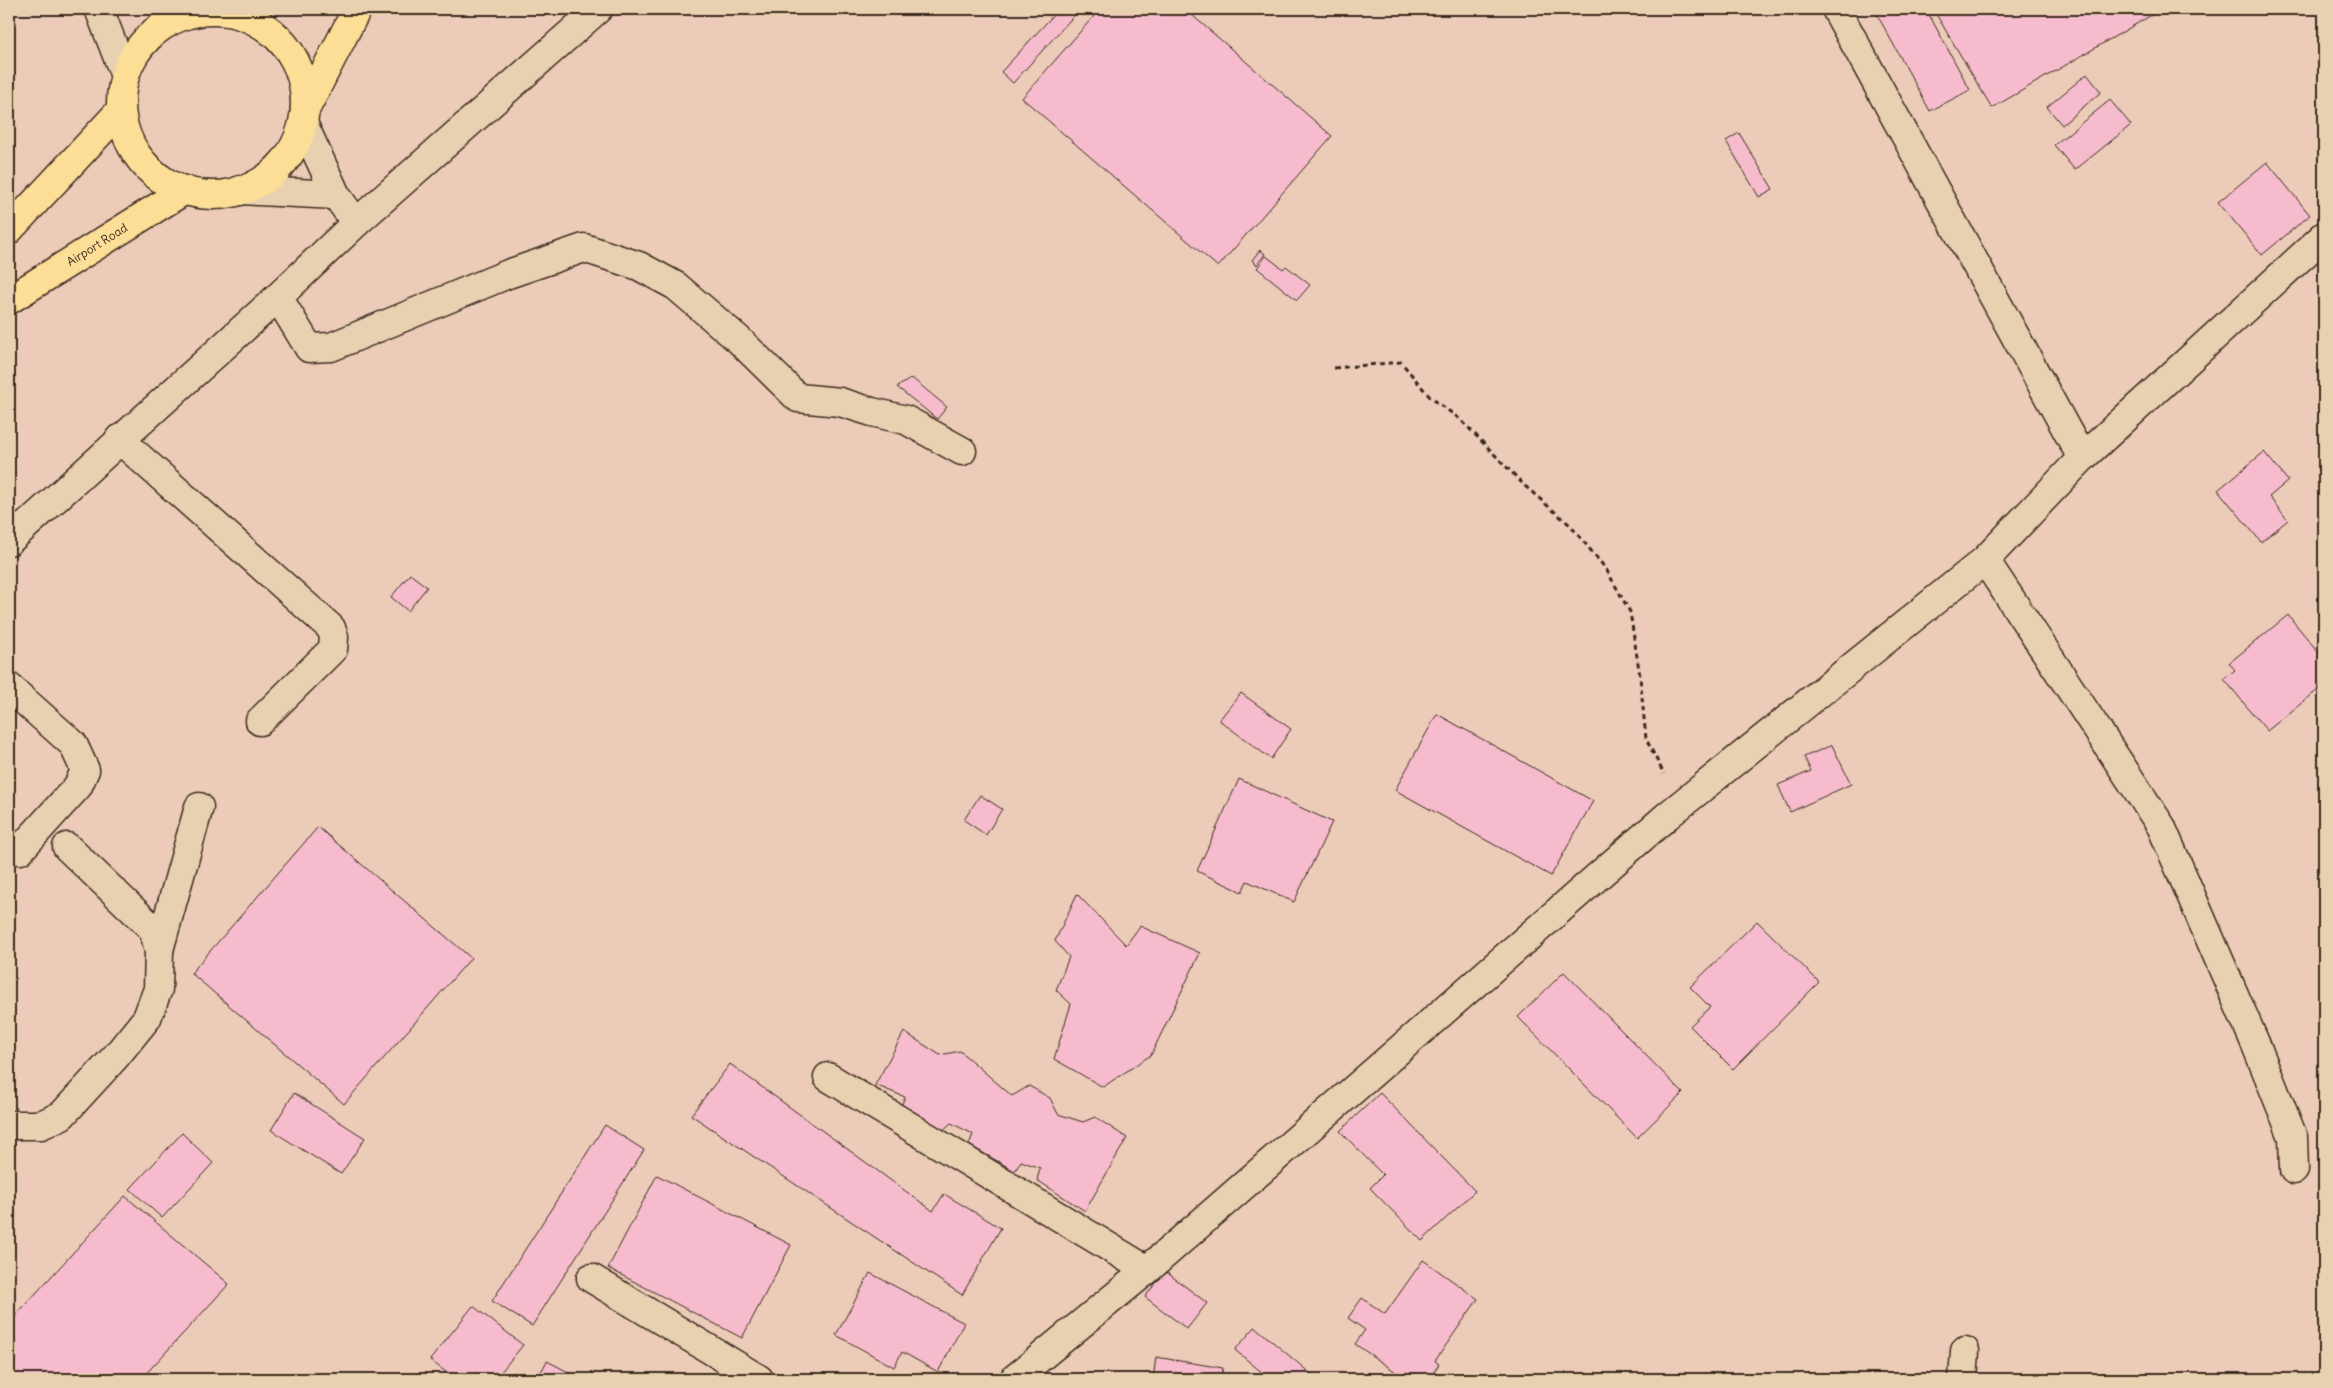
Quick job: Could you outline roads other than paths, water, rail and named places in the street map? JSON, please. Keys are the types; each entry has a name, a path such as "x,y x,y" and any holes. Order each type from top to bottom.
{"main road":[{"path":"304,116 305,90 300,70 291,52 277,36 261,24 242,15 217,10 179,17 164,24 140,46 125,76 120,111 135,153 148,170 185,190 203,196 222,196 255,185 274,172 286,157 304,116 357,9"},
{"path":"9,230 120,111"},
{"name":"Airport Road","path":"9,300 185,190"}],"street":[{"path":"99,9 125,76"},
{"path":"9,541 119,439 278,297 356,223 598,9"},
{"path":"1836,9 2082,458"},
{"path":"304,116 336,195 356,223"},
{"path":"240,190 336,195"},
{"path":"1014,1379 1147,1270 1668,816 1985,560 2082,458 2324,236"},
{"path":"278,297 309,348 331,347 508,274 584,248 639,266 676,286 739,340 798,398 840,402 906,420 962,451"},
{"path":"119,439 331,628 334,637 332,650 260,721"},
{"path":"1985,560 2161,826 2256,1044 2293,1137 2294,1170"},
{"path":"9,688 73,744 85,770 78,786 20,850 9,849"},
{"path":"9,1125 41,1125 62,1115 121,1052 147,1018 158,989 159,950 198,807"},
{"path":"67,847 153,928 159,950"},
{"path":"828,1077 1147,1270"},
{"path":"591,1278 760,1379"},
{"path":"1963,1379 1965,1351"}]}
